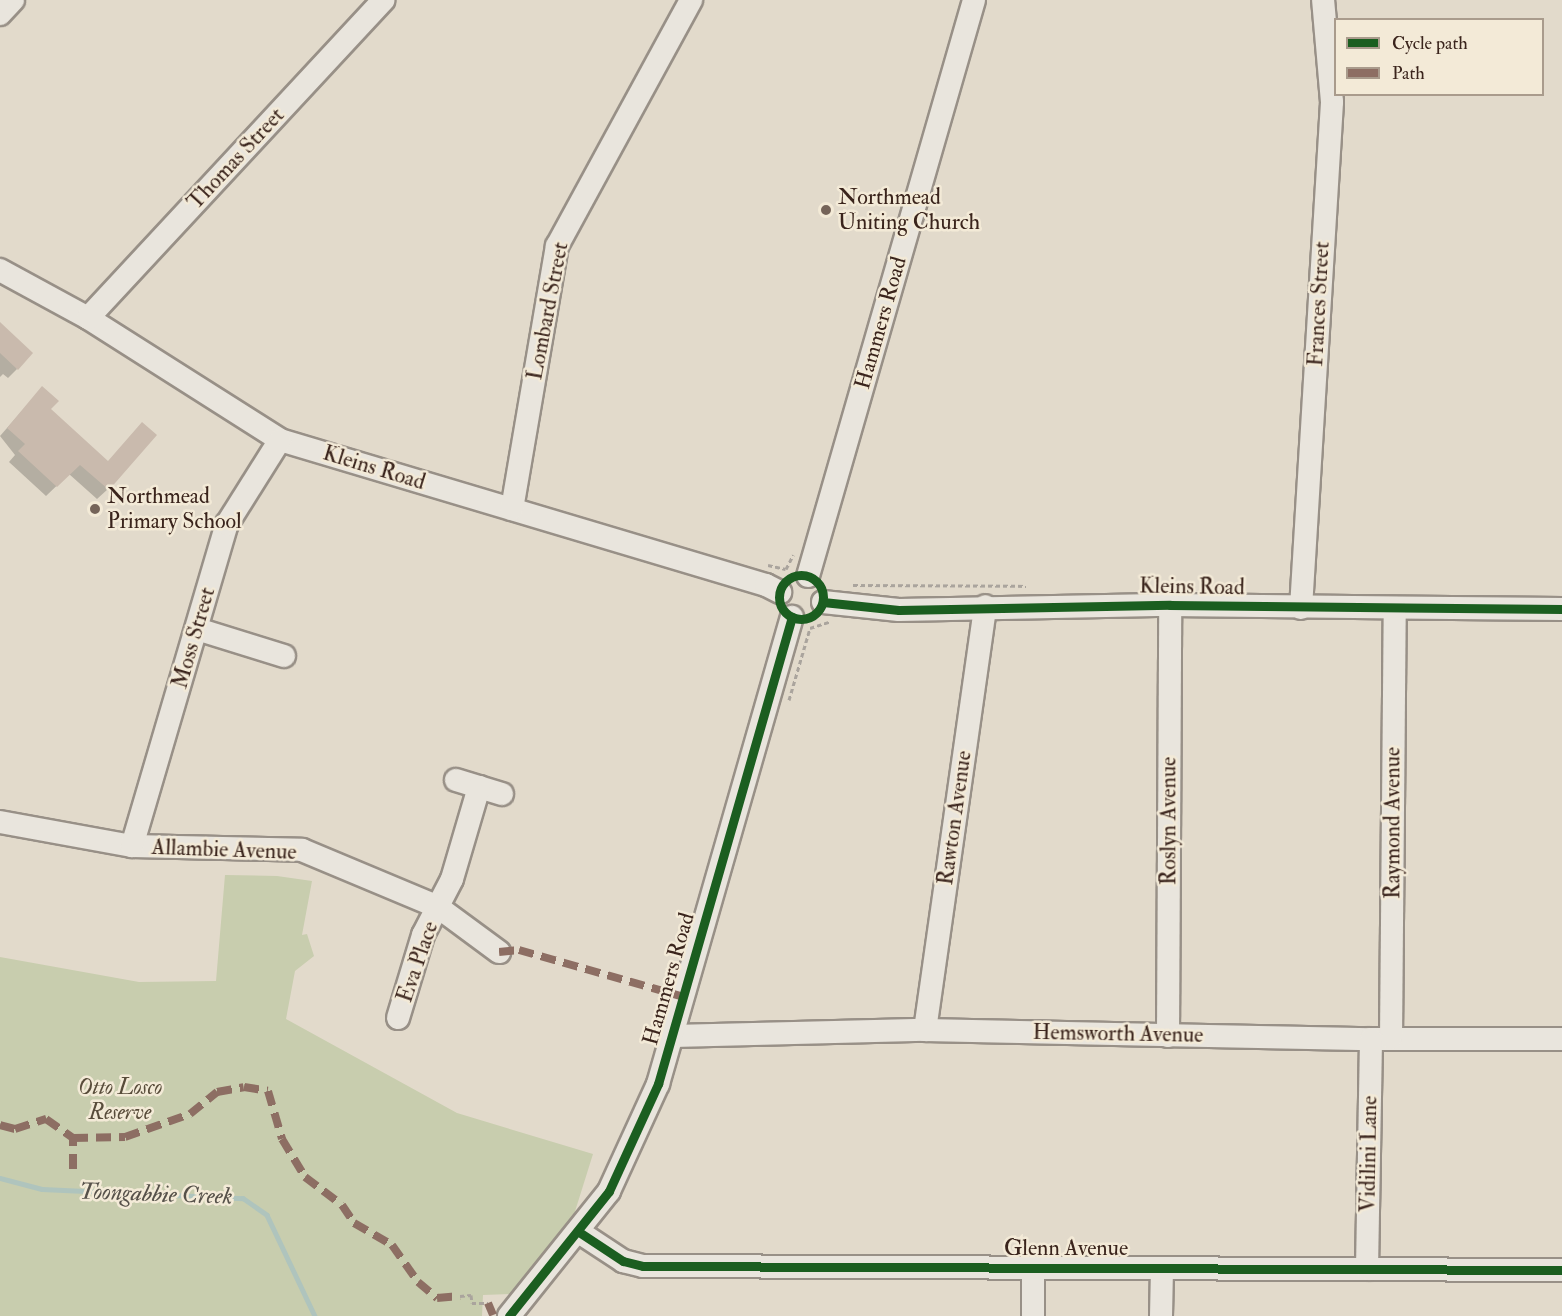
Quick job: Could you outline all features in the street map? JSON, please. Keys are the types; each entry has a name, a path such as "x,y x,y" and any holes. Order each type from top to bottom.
{"street":[{"path":"0,14 13,0"},
{"name":"Thomas Street","path":"88,318 383,0"},
{"name":"Lombard Street","path":"512,509 557,246 691,0"},
{"name":"Hammers Road","path":"808,576 974,0"},
{"name":"Frances Street","path":"1301,608 1332,102 1323,0"},
{"name":"Kleins Road","path":"0,270 88,318 280,440 766,585 780,592"},
{"name":"Moss Street","path":"132,846 227,524 280,440"},
{"path":"794,576 808,576 819,583 823,602 811,617 792,617 780,604 780,592 794,576"},
{"name":"Kleins Road","path":"823,602 899,610 985,606 1562,609"},
{"name":"Rawton Avenue","path":"925,1030 985,606"},
{"name":"Roslyn Avenue","path":"1168,1036 1170,606"},
{"name":"Raymond Avenue","path":"1381,1039 1395,609"},
{"name":"Hammers Road","path":"509,1316 579,1232 609,1191 630,1152 673,1036 792,617"},
{"path":"197,629 284,656"},
{"path":"456,780 502,794"},
{"name":"Eva Place","path":"398,1018 423,935 452,879 479,787"},
{"name":"Allambie Avenue","path":"0,822 132,846 302,850 438,908 499,952"},
{"name":"Hemsworth Avenue","path":"673,1036 925,1030 1168,1036 1562,1039"},
{"name":"Vidilini Lane","path":"1367,1269 1381,1039"},
{"name":"Glenn Avenue","path":"579,1232 623,1261 643,1266 1562,1270"},
{"path":"1033,1268 1033,1316"},
{"path":"1161,1316 1162,1269"}],"path":[{"path":"765,564 786,568 793,555"},
{"path":"850,585 1026,586"},
{"path":"789,701 810,628 816,624 838,623"},
{"path":"460,1296 471,1295 472,1303 488,1303"}],"green space":[{"name":"Otto Losco Reserve","path":"225,875 277,876 312,881 302,935 307,934 314,956 295,971 286,1019 457,1113 593,1154 572,1221 536,1272 512,1294 483,1295 482,1316 0,1316 0,957 139,982 216,981"}],"building":[{"path":"0,322 33,353 18,370 0,353"},
{"path":"42,386 59,401 51,409 108,461 142,422 157,435 109,490 80,465 57,487 18,451 25,444 7,428"}],"waterway":[{"name":"Toongabbie Creek","path":"0,1178 42,1189 243,1198 267,1215 315,1316"}],"marked path":[{"path":"499,952 519,950 684,997"},
{"path":"0,1125 15,1129 46,1119 73,1138 125,1137 190,1114 217,1092 244,1087 268,1091 282,1139 305,1177 342,1205 354,1223 392,1245 418,1282 437,1298 460,1296"},
{"path":"73,1138 73,1169"},
{"path":"488,1303 493,1315"}],"cycle path":[{"path":"801,575 817,581 823,597 817,613 801,619 785,613 779,597 785,581 801,575"},
{"path":"823,602 899,610 1170,605 1562,609"},
{"path":"509,1316 609,1191 658,1084 792,617"},
{"path":"579,1232 623,1261 643,1266 1562,1270"}],"place":[{"name":"Northmead Uniting Church","path":"826,210"},
{"name":"Northmead Primary School","path":"95,509"}]}
